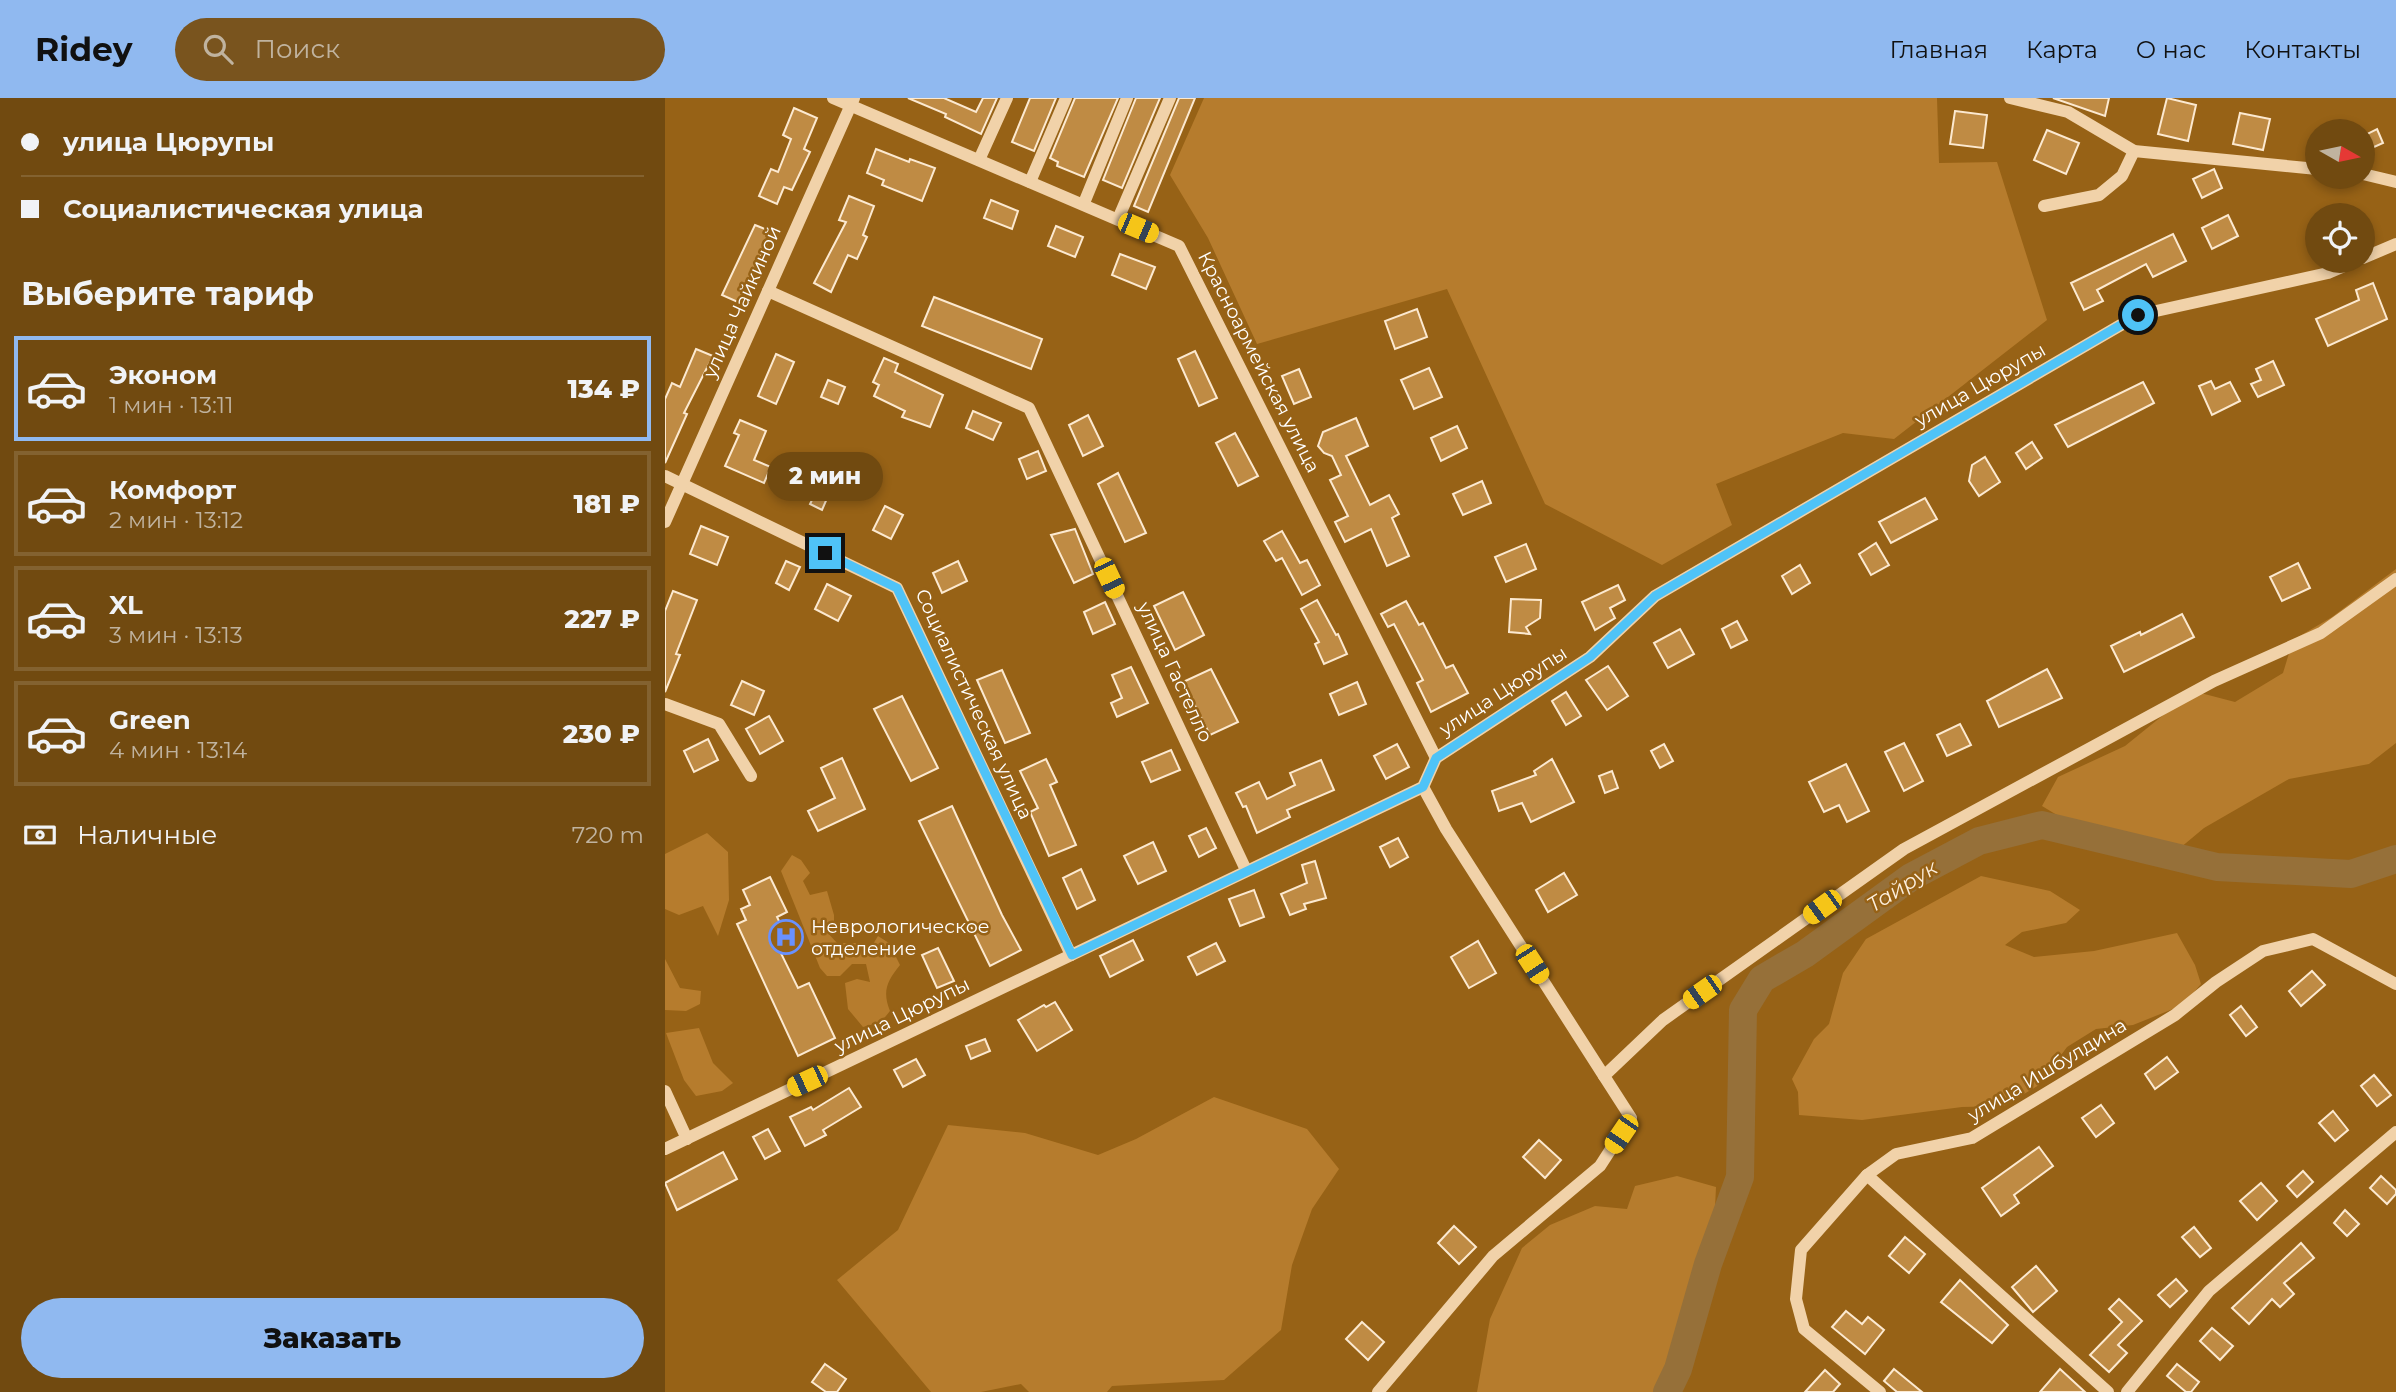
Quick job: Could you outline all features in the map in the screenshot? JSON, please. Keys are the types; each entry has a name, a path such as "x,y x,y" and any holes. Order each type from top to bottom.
{"street":[{"name":"Красноармейская улица","path":"833,98 853,102 979,160 1179,246 1436,758"},
{"path":"979,160 1007,98"},
{"path":"1030,182 1066,98"},
{"path":"1084,203 1127,98"},
{"path":"1118,219 1170,98"},
{"path":"2010,98 2068,112 2134,150 2305,168"},
{"name":"улица Чайкиной","path":"665,522 853,102"},
{"path":"2044,206 2099,195 2122,176 2134,150"},
{"path":"2375,177 2396,182"},
{"path":"2375,253 2396,244"},
{"name":"улица Цюрупы","path":"665,1149 1423,787 1436,758 1590,657 1655,596 2138,315 2328,273"},
{"name":"улица Гастелло","path":"768,291 1029,408 1246,870"},
{"name":"Социалистическая улица","path":"665,477 897,588 1072,955"},
{"path":"1604,1076 1663,1020 1904,849 2214,681 2321,633 2396,579"},
{"path":"665,704 719,724 751,776"},
{"path":"1378,1392 1493,1256 1600,1166 1632,1118 1446,829 1423,787"},
{"name":"улица Ишбулдина","path":"1880,1392 1804,1329 1796,1299 1801,1250 1867,1175 1896,1154 1972,1138 2175,1015 2215,982 2263,951 2313,939 2396,984"},
{"path":"665,1091 687,1139"},
{"path":"2127,1392 2209,1291 2396,1132"},
{"path":"1867,1175 2108,1392"}],"shaded area":[{"path":"1204,98 1937,98 1939,163 1997,162 2047,320 1894,439 1843,433 1716,484 1732,525 1662,565 1545,504 1447,289 1257,344 1208,238 1170,175"},
{"path":"2396,569 2396,743 2369,764 2289,779 2204,828 2180,848 2075,826 2042,806 2058,777 2125,746 2193,691 2235,702 2283,673 2293,640 2332,617"},
{"path":"707,833 728,852 729,900 718,936 703,906 679,915 665,909 665,854"},
{"path":"792,855 801,860 810,873 803,881 810,895 827,891 834,915 834,926 826,931 837,943 857,943 867,954 878,936 889,943 900,965 887,986 886,998 890,1011 881,1022 863,1027 848,1009 845,983 857,979 870,982 866,964 852,964 840,976 827,976 820,968 781,871"},
{"path":"1981,876 2050,891 2080,910 2066,923 2022,932 2005,945 2034,957 2094,951 2177,933 2195,965 2201,984 2183,1005 2133,1025 2096,1029 2067,1047 2039,1085 2004,1106 1962,1107 1862,1120 1799,1115 1798,1092 1792,1079 1814,1039 1829,1024 1843,973 1866,939"},
{"path":"665,959 680,988 701,991 700,1004 686,1011 665,1010"},
{"path":"699,1028 713,1063 733,1083 722,1091 696,1096 684,1080 666,1033"},
{"path":"1214,1097 1307,1129 1339,1169 1312,1209 1292,1265 1281,1330 1224,1380 1112,1386 1107,1392 1029,1392 1021,1384 981,1392 931,1392 837,1280 898,1230 948,1125 1025,1133 1098,1155 1136,1139"},
{"path":"1677,1176 1716,1187 1714,1229 1664,1392 1477,1392 1490,1319 1522,1248 1550,1225 1595,1206 1627,1209 1635,1186"}],"building":[{"path":"908,98 944,98 976,112 983,98 997,98 981,134 945,117 946,114"},
{"path":"1030,98 1056,98 1034,151 1012,142"},
{"path":"1075,98 1118,98 1084,177 1057,166 1058,162 1050,158"},
{"path":"1136,98 1160,98 1122,188 1103,180"},
{"path":"1179,98 1195,98 1148,212 1134,206"},
{"path":"2053,98 2109,98 2105,116"},
{"path":"2167,98 2196,105 2188,141 2158,134"},
{"path":"794,108 817,118 804,149 810,152 792,190 784,187 777,204 759,196 771,169 778,172 791,139 783,135"},
{"path":"1955,111 1987,115 1983,148 1950,144"},
{"path":"2240,113 2270,119 2263,150 2233,144"},
{"path":"2377,129 2383,143 2375,147"},
{"path":"2047,130 2079,143 2066,174 2034,160"},
{"path":"876,149 909,162 910,159 935,168 922,201 882,185 884,180 867,173"},
{"path":"2214,169 2222,188 2202,198 2193,179"},
{"path":"849,196 874,206 863,235 867,237 857,259 848,255 831,292 814,283 846,222 839,220"},
{"path":"991,200 1018,211 1012,229 984,218"},
{"path":"2228,215 2238,236 2212,249 2202,228"},
{"path":"755,225 772,232 740,303 722,295"},
{"path":"1056,226 1083,237 1075,257 1048,246"},
{"path":"2173,234 2186,261 2153,277 2146,264 2097,290 2103,301 2084,310 2071,283"},
{"path":"1120,254 1155,267 1146,289 1112,275"},
{"path":"2373,283 2387,319 2328,346 2316,319 2359,300 2356,290"},
{"path":"934,297 1042,339 1031,369 922,326"},
{"path":"1417,309 1427,337 1395,349 1385,321"},
{"path":"696,349 713,356 684,413 687,414 665,463 665,399 672,383 680,387"},
{"path":"1195,351 1217,398 1199,406 1178,359"},
{"path":"776,354 794,362 776,404 758,396"},
{"path":"884,358 898,364 895,372 943,395 930,427 902,417 905,411 874,396 879,385 873,382"},
{"path":"2273,361 2284,385 2258,397 2251,384 2261,380 2256,369"},
{"path":"1429,368 1442,397 1414,409 1401,380"},
{"path":"1299,369 1311,397 1294,404 1282,376"},
{"path":"828,380 845,387 838,404 821,397"},
{"path":"2211,381 2215,389 2230,382 2240,401 2212,415 2199,386"},
{"path":"2143,382 2154,403 2068,447 2055,425"},
{"path":"973,411 1001,423 993,440 966,428"},
{"path":"1088,415 1103,446 1083,456 1069,425"},
{"path":"1356,418 1368,446 1346,456 1370,505 1389,495 1399,514 1392,518 1409,556 1387,566 1371,529 1345,542 1335,522 1348,516 1330,480 1341,475 1332,456 1324,453 1318,446 1323,432"},
{"path":"740,420 766,431 754,460 771,467 764,483 725,466 739,435 734,433"},
{"path":"1457,426 1467,448 1441,461 1431,438"},
{"path":"1235,433 1258,476 1238,486 1216,443"},
{"path":"2032,442 2042,458 2026,469 2016,453"},
{"path":"1038,451 1046,471 1027,479 1019,459"},
{"path":"1985,457 2000,482 1979,496 1969,481 1972,465"},
{"path":"813,472 841,485 835,499 828,496 822,510 810,504 817,490 806,485"},
{"path":"1118,473 1146,533 1125,542 1098,484"},
{"path":"1482,481 1491,503 1463,515 1453,494"},
{"path":"1925,498 1937,519 1891,543 1879,522"},
{"path":"885,506 903,515 891,539 873,530"},
{"path":"701,526 728,537 717,565 690,554"},
{"path":"1075,529 1093,574 1074,583 1051,535"},
{"path":"1282,531 1300,563 1307,560 1320,585 1302,595 1282,558 1276,561 1264,541"},
{"path":"1876,543 1889,565 1871,575 1859,554"},
{"path":"1526,544 1536,569 1506,582 1495,557"},
{"path":"786,561 800,567 789,590 776,583"},
{"path":"958,561 967,581 942,593 933,573"},
{"path":"2298,563 2310,588 2282,601 2270,577"},
{"path":"1800,565 1810,583 1792,594 1782,576"},
{"path":"827,584 851,596 838,621 815,609"},
{"path":"1618,585 1625,600 1610,608 1615,618 1595,630 1582,602"},
{"path":"673,591 697,600 665,692 665,611"},
{"path":"1183,592 1204,635 1175,650 1154,606"},
{"path":"1511,599 1541,600 1540,618 1526,627 1530,634 1509,632"},
{"path":"1317,600 1347,654 1324,664 1315,644 1319,642 1301,609"},
{"path":"1406,601 1419,625 1423,623 1446,668 1453,665 1468,693 1431,712 1417,683 1423,680 1394,624 1388,627 1381,614"},
{"path":"1105,602 1115,624 1093,634 1084,612"},
{"path":"2182,614 2194,637 2124,672 2111,646 2140,632 2141,635"},
{"path":"1737,621 1747,640 1731,648 1722,629"},
{"path":"1680,629 1694,654 1668,668 1654,643"},
{"path":"1608,666 1628,696 1607,710 1586,680"},
{"path":"1131,667 1148,703 1117,717 1111,703 1122,698 1112,675"},
{"path":"1211,669 1238,722 1210,735 1183,682"},
{"path":"2047,669 2062,698 1999,727 1987,701"},
{"path":"1002,670 1030,733 1005,743 977,680"},
{"path":"742,681 764,691 754,715 731,705"},
{"path":"1357,682 1366,704 1339,715 1330,694"},
{"path":"1566,692 1581,716 1566,725 1552,701"},
{"path":"902,696 938,768 911,781 874,709"},
{"path":"769,716 783,741 760,754 746,729"},
{"path":"1960,724 1971,745 1947,756 1937,735"},
{"path":"708,739 718,760 694,772 684,751"},
{"path":"1904,743 1923,781 1904,791 1885,752"},
{"path":"1397,744 1409,767 1386,779 1374,756"},
{"path":"1664,744 1673,761 1660,768 1651,751"},
{"path":"1171,750 1180,770 1151,782 1142,762"},
{"path":"842,758 865,809 818,831 808,811 835,798 821,768"},
{"path":"1046,759 1057,782 1050,785 1076,845 1049,856 1030,812 1038,808 1020,771"},
{"path":"1552,759 1574,802 1531,822 1522,803 1499,811 1492,791 1536,775 1534,771"},
{"path":"1321,760 1334,790 1287,810 1290,817 1257,833 1246,806 1243,807 1236,793 1259,782 1267,799 1295,785 1290,773"},
{"path":"1846,764 1869,811 1847,822 1839,805 1824,812 1809,782"},
{"path":"1612,771 1618,788 1605,793 1599,776"},
{"path":"952,806 1021,950 990,966 919,821"},
{"path":"1206,828 1216,848 1199,857 1189,836"},
{"path":"1398,838 1408,857 1390,867 1380,847"},
{"path":"1153,842 1166,871 1138,884 1124,856"},
{"path":"1315,861 1326,898 1304,904 1306,909 1290,915 1281,894 1307,883 1302,865"},
{"path":"1081,869 1095,900 1077,909 1063,878"},
{"path":"1564,873 1577,895 1548,912 1536,890"},
{"path":"770,877 787,912 777,917 784,931 773,937 798,988 809,983 835,1038 798,1056 737,924 746,920 741,909 750,905 743,890"},
{"path":"1254,890 1264,917 1240,926 1229,899"},
{"path":"1133,940 1143,960 1110,977 1100,956"},
{"path":"1478,941 1496,973 1469,988 1451,957"},
{"path":"1216,943 1225,961 1197,975 1188,957"},
{"path":"938,948 954,981 937,988 922,955"},
{"path":"2312,971 2325,985 2301,1006 2289,991"},
{"path":"1055,1002 1072,1030 1037,1051 1018,1020 1044,1005 1046,1007"},
{"path":"2241,1006 2257,1027 2246,1036 2230,1015"},
{"path":"985,1039 990,1051 971,1059 966,1046"},
{"path":"2167,1057 2178,1072 2155,1089 2145,1074"},
{"path":"916,1059 925,1075 903,1087 894,1070"},
{"path":"2374,1075 2391,1095 2377,1106 2361,1086"},
{"path":"849,1088 861,1107 823,1130 826,1135 805,1146 790,1117 811,1107 813,1110"},
{"path":"2101,1105 2114,1123 2096,1137 2082,1118"},
{"path":"2333,1111 2348,1130 2335,1141 2319,1123"},
{"path":"768,1129 780,1151 765,1159 753,1137"},
{"path":"1539,1140 1561,1160 1545,1178 1523,1157"},
{"path":"2039,1147 2053,1166 2014,1195 2019,1203 2001,1216 1982,1188"},
{"path":"723,1152 737,1179 677,1210 665,1183"},
{"path":"2303,1171 2313,1182 2297,1197 2287,1186"},
{"path":"2381,1176 2396,1190 2396,1194 2387,1204 2370,1188"},
{"path":"2261,1183 2277,1201 2257,1220 2240,1201"},
{"path":"2345,1210 2359,1224 2347,1236 2334,1223"},
{"path":"1454,1226 1476,1247 1459,1264 1438,1243"},
{"path":"2194,1227 2211,1248 2200,1257 2182,1237"},
{"path":"1905,1237 1925,1254 1909,1273 1889,1256"},
{"path":"2301,1243 2314,1258 2284,1283 2294,1294 2280,1307 2272,1299 2249,1324 2232,1308"},
{"path":"2036,1266 2057,1291 2033,1312 2012,1287"},
{"path":"2176,1279 2187,1291 2170,1307 2158,1295"},
{"path":"1960,1280 2008,1325 1992,1343 1941,1302"},
{"path":"2119,1299 2142,1321 2118,1345 2127,1353 2109,1372 2090,1355 2122,1322 2109,1309"},
{"path":"1846,1311 1862,1324 1868,1317 1884,1330 1865,1354 1832,1327"},
{"path":"1362,1322 1384,1342 1368,1360 1346,1339"},
{"path":"2212,1328 2233,1346 2220,1360 2200,1341"},
{"path":"825,1364 846,1379 837,1392 826,1392 812,1382"},
{"path":"2177,1364 2199,1382 2191,1392 2186,1392 2167,1376"},
{"path":"1894,1369 1922,1392 1897,1392 1884,1381"},
{"path":"2060,1369 2085,1392 2040,1392"},
{"path":"1825,1370 1840,1384 1833,1392 1805,1392"}],"waterway":[{"name":"Тайрук","path":"1667,1392 1678,1369 1708,1264 1740,1177 1743,1010 1762,979 1805,954 1911,877 1979,841 2042,825 2217,867 2351,874 2396,859"}],"place":[{"name":"Неврологическое отделение","path":"786,937"}],"route":[{"path":"825,553 897,588 1072,955 1423,787 1436,758 1590,657 1655,596 2138,315"}]}
